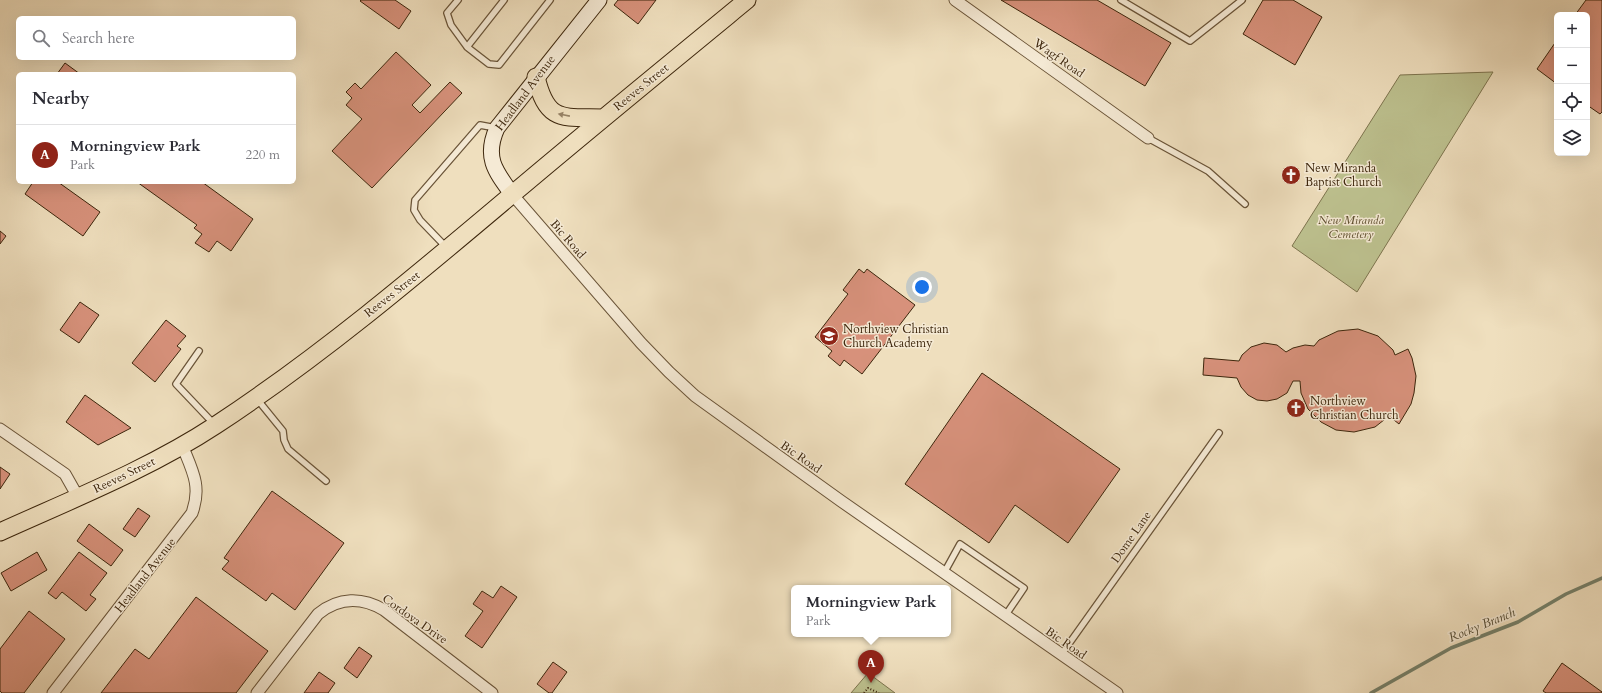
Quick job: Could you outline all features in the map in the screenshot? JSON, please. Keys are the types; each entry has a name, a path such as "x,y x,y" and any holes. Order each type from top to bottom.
{"main road":[{"name":"Headland Avenue","path":"512,194 496,173 493,162 491,145 497,128 536,77 599,0"},
{"name":"Reeves Street","path":"0,532 143,466 182,446 216,426 295,369 420,272 603,118 747,0"},
{"path":"536,77 544,102 557,114 565,117 603,118"}],"street":[{"name":"Wagf Road","path":"955,0 1148,138"},
{"name":"Bic Road","path":"512,194 641,343 695,396 1005,616 1117,693"},
{"path":"0,429 65,474 78,497"},
{"name":"Headland Avenue","path":"53,693 192,513 197,498 197,488 195,478 182,446"},
{"name":"Cordova Drive","path":"257,693 318,614 331,605 339,602 357,600 371,603 384,610 490,692"}],"lane":[{"path":"458,0 447,13 451,26 467,47 489,64 499,65 550,0"},
{"path":"467,47 504,0"},
{"path":"1121,0 1190,41 1242,0"},
{"path":"448,249 420,220 414,210 415,200 480,125 497,128"},
{"path":"1148,138 1208,171 1245,204"},
{"path":"199,351 176,384 216,426"},
{"path":"256,397 283,431 284,440 288,449 326,481"},
{"name":"Dome Lane","path":"1061,655 1219,433"},
{"path":"944,573 960,544 1024,588 1005,616"}],"path":[{"path":"864,693 868,688 879,693"}],"green space":[{"name":"New Miranda Cemetery","path":"1493,72 1357,292 1292,246 1400,75"},
{"path":"868,673 895,693 851,693"}],"building":[{"path":"395,0 411,11 399,29 360,1"},
{"path":"618,0 656,0 638,24 614,5"},
{"path":"1001,0 1097,0 1171,43 1145,86"},
{"path":"1263,0 1293,0 1322,17 1295,65 1243,34"},
{"path":"1586,0 1602,0 1602,112 1600,114 1590,107 1590,12 1577,12"},
{"path":"1554,44 1554,82 1537,69"},
{"path":"396,52 431,85 412,105 420,113 450,82 462,93 372,188 332,151 362,119 346,105 352,98 346,92 355,83 361,89"},
{"path":"65,63 77,72 58,72"},
{"path":"32,184 61,184 100,212 83,236 25,194"},
{"path":"140,184 205,184 253,219 231,251 217,241 209,252 195,243 202,234 194,228 197,225"},
{"path":"0,231 6,236 0,244"},
{"path":"859,269 864,273 867,269 915,305 862,374 844,360 840,366 828,356 832,351 815,337 848,294 843,290"},
{"path":"80,302 99,315 79,343 60,330"},
{"path":"166,320 186,336 177,346 181,349 155,382 132,363"},
{"path":"1358,329 1378,336 1393,350 1395,355 1408,349 1412,358 1416,376 1414,393 1411,404 1399,424 1389,416 1375,427 1354,432 1336,430 1321,422 1308,409 1301,393 1300,381 1293,381 1287,393 1277,399 1267,401 1257,400 1248,395 1241,387 1237,378 1203,375 1204,358 1239,361 1242,355 1251,347 1264,343 1277,345 1286,352 1293,348 1305,345 1314,346 1319,340 1338,331"},
{"path":"982,373 1120,469 1068,543 1015,505 989,543 905,484"},
{"path":"85,395 131,428 98,445 66,422"},
{"path":"0,467 10,474 0,489"},
{"path":"272,491 344,543 295,610 272,593 266,601 222,569 229,561 224,558"},
{"path":"138,508 150,516 135,537 123,529"},
{"path":"89,524 123,550 111,566 77,541"},
{"path":"37,552 47,570 11,591 1,573"},
{"path":"79,552 107,573 90,595 96,599 86,611 62,592 56,599 48,593"},
{"path":"501,586 517,597 482,648 465,636 483,611 473,604 482,591 493,598"},
{"path":"196,597 268,651 236,693 101,693 135,649 149,659"},
{"path":"29,611 65,639 24,693 2,693 0,691 0,649"},
{"path":"359,647 372,656 357,678 344,668"},
{"path":"553,662 567,672 552,693 549,693 537,684"},
{"path":"1562,663 1602,693 1546,693 1543,691"},
{"path":"319,672 335,683 328,693 304,693"}],"waterway":[{"name":"Rocky Branch","path":"1371,693 1451,648 1518,622 1566,594 1602,578"}],"place":[{"name":"New Miranda Baptist Church","path":"1291,175"},
{"name":"Northview Christian Church Academy","path":"829,336"},
{"name":"Northview Christian Church","path":"1296,408"},
{"name":"Morningview Park","path":"871,683"}]}
